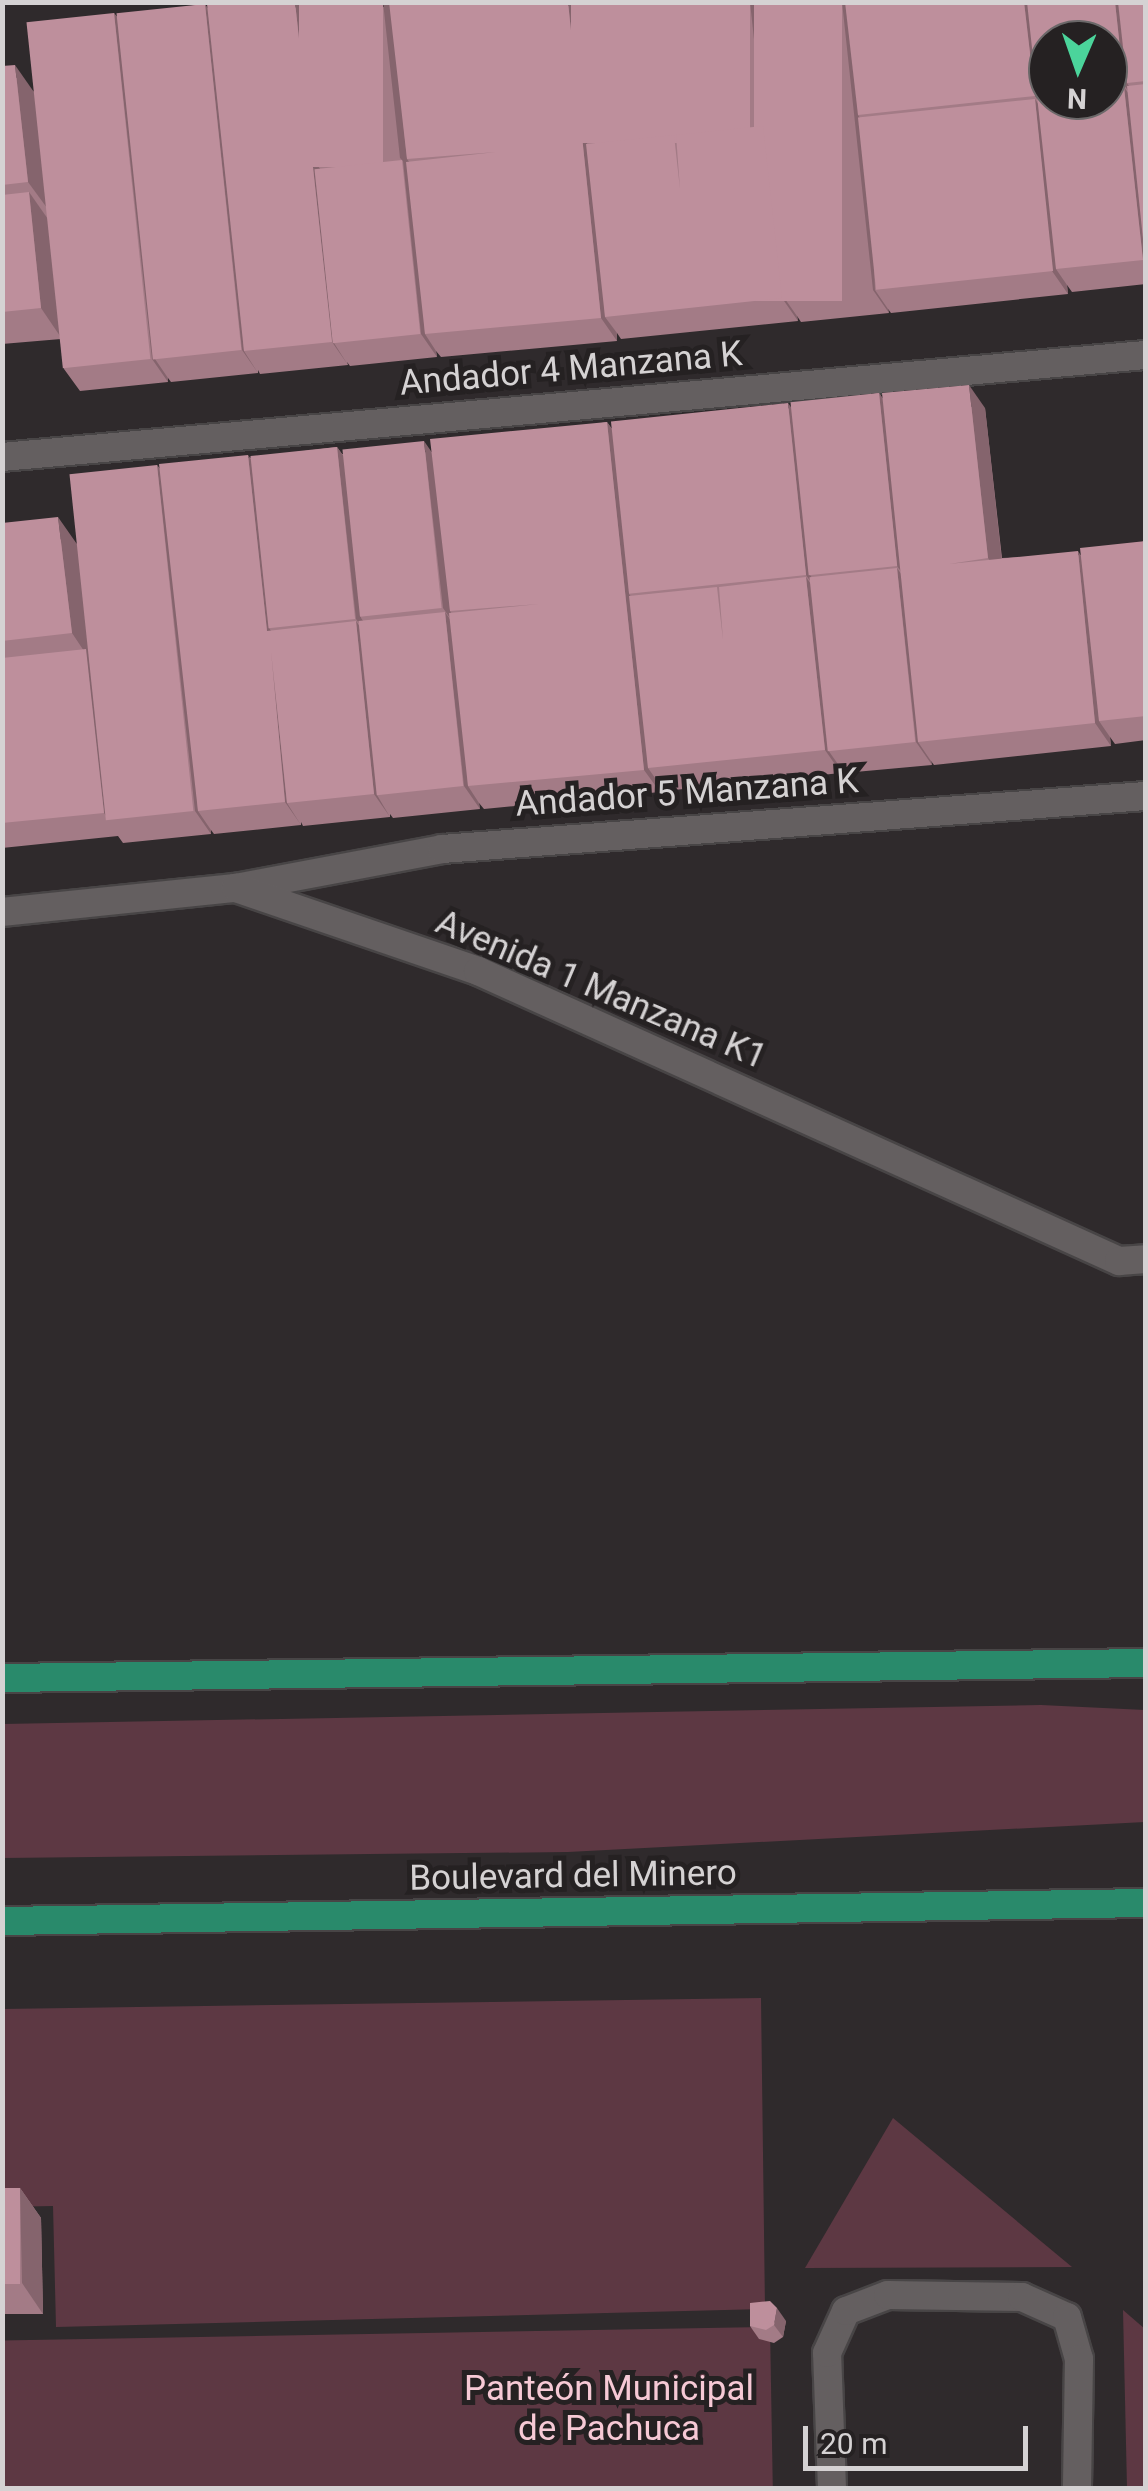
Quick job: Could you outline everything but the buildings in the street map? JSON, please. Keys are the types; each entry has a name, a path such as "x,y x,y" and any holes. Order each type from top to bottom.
{"main road":[{"path":"2,1678 1146,1663"},
{"name":"Boulevard del Minero","path":"2,1921 1146,1903"}],"street":[{"name":"Andador 4 Manzana K","path":"2,456 1146,356"},
{"name":"Andador 5 Manzana K","path":"236,888 442,850 1146,796"},
{"name":"Avenida 1 Manzana K1","path":"2,912 236,888 478,972 1119,1261 1146,1260"},
{"path":"832,2488 827,2354 846,2310 888,2294 1022,2297 1067,2317 1079,2358 1077,2488"}],"green space":[{"path":"1041,1705 1145,1710 1145,1822 568,1852 3,1858 3,1724"},
{"path":"761,1998 765,2309 56,2327 53,2206 5,2207 2,2009"},
{"path":"893,2118 1072,2267 805,2268"},
{"path":"1123,2310 1145,2329 1145,2488 1127,2488"},
{"name":"Panteón Municipal de Pachuca","path":"770,2327 773,2488 5,2488 2,2340"}]}
